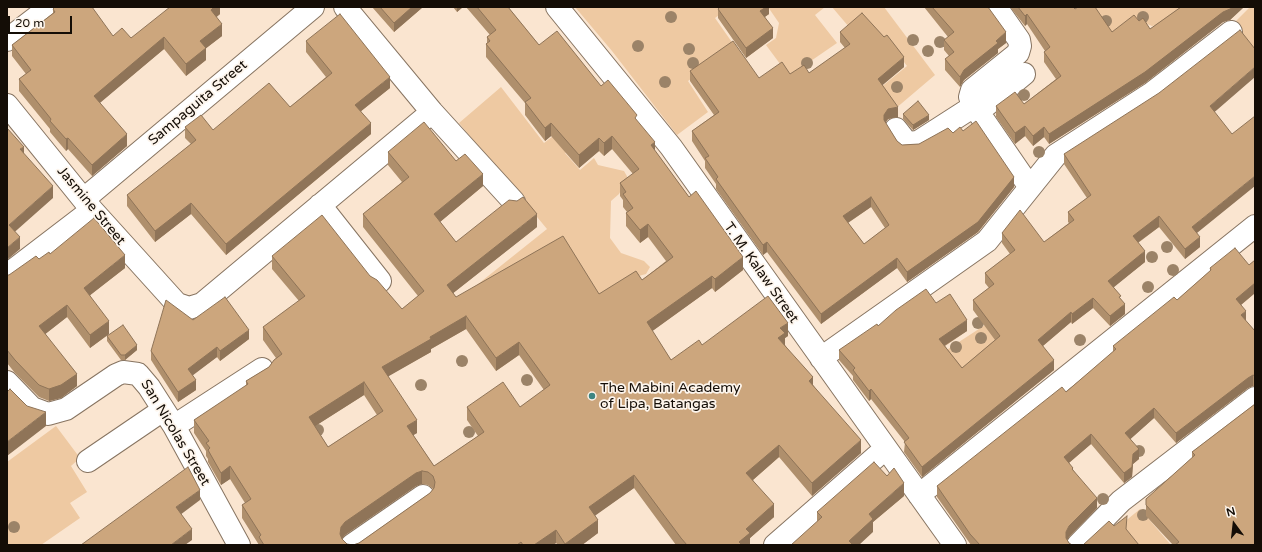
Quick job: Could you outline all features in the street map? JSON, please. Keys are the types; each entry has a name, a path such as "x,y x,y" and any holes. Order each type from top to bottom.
{"street":[{"path":"7,40 50,7"},
{"name":"Sampaguita Street","path":"7,275 313,7"},
{"path":"345,7 432,112 514,202"},
{"name":"T. M. Kalaw Street","path":"557,7 671,147 885,449 955,545"},
{"path":"996,7 1019,40 1020,46 1018,53 972,90 970,97 976,109 1029,186"},
{"path":"821,358 987,241 1029,186 1056,155 1152,93 1231,32"},
{"path":"896,129 907,142 918,142 976,109 1024,74"},
{"name":"Jasmine Street","path":"7,105 88,204 177,304 189,308 202,304 320,205"},
{"path":"380,281 320,205 432,112"},
{"path":"918,495 1255,226"},
{"path":"88,461 262,369"},
{"name":"San Nicolas Street","path":"7,382 32,408 48,414 66,409 116,375 123,372 131,372 144,379 168,418 234,543"},
{"path":"1078,545 1121,501 1255,398"},
{"path":"775,545 885,449"},
{"path":"352,545 423,496"}],"shaded area":[{"path":"575,7 730,7 715,18 736,48 688,81 708,112 677,135 612,51"},
{"path":"768,7 825,7 815,15 837,43 789,76 766,45 776,38 779,23"},
{"path":"832,7 884,7 935,75 895,109 880,88 907,66 889,42 849,27"},
{"path":"1093,7 1183,7 1167,23 1152,26 1145,23 1115,37"},
{"path":"1250,7 1255,7 1255,52 1233,24"},
{"path":"501,87 544,143 566,126 579,141 565,153 580,170 594,158 598,165 624,171 628,178 619,194 611,201 610,238 621,253 644,261 650,267 646,274 635,277 603,295 438,316 547,229 459,123"},
{"path":"1037,310 962,374 945,351 985,325"},
{"path":"56,426 80,458 71,466 87,492 70,503 80,518 41,545 7,545 7,462"},
{"path":"1140,509 1171,545 1131,545 1117,528"}],"building":[{"path":"55,7 92,7 113,36 122,28 131,38 170,7 214,7 211,10 222,24 200,41 206,48 186,64 164,37 94,96 127,134 92,165 68,138 66,139 50,121 51,119 19,79 31,70 12,45 55,12 53,9"},
{"path":"380,7 412,7 394,23"},
{"path":"477,7 508,7 539,45 557,31 601,86 608,80 637,115 635,118 655,142 651,145 689,197 696,191 743,257 715,279 712,276 647,322 671,360 699,340 702,345 768,296 788,323 780,328 785,333 778,338 813,377 809,381 861,440 812,483 779,445 746,473 774,504 746,529 750,533 739,542 742,545 687,545 634,475 589,507 598,520 565,544 556,530 534,545 523,545 521,542 517,545 353,545 264,545 259,537 261,535 242,505 251,499 230,466 221,473 208,450 210,448 206,443 209,441 194,420 248,384 246,381 269,367 274,360 282,354 263,327 305,296 272,256 322,215 370,276 377,280 402,309 424,291 363,214 409,177 388,152 424,122 456,161 465,154 483,174 434,214 456,242 509,200 517,201 523,197 537,214 447,285 456,297 563,236 599,294 636,271 642,280 673,257 648,224 640,230 626,213 633,208 623,194 626,192 620,183 639,169 612,136 604,143 599,138 579,155 551,123 545,128 525,102 531,98 486,44 490,41 487,37 496,30","holes":["466,316 496,358 519,342 550,385 520,407 503,382 467,407 484,432 434,466 407,426 417,420 382,367 431,339 430,337","364,382 383,411 328,447 309,417","422,471 428,472 433,476 435,482 434,488 430,493 359,543 353,545 347,544 342,539 340,534 341,527 345,522 416,473"]},
{"path":"720,7 766,7 760,11 773,28 746,48 718,9"},
{"path":"932,7 988,7 1006,32 996,41 998,43 964,70 960,77 945,59 954,52 944,40 954,32"},
{"path":"1018,7 1073,7 1075,9 1078,7 1095,7 1112,32 1134,15 1139,21 1143,18 1150,29 1181,7 1233,7 1223,12 1145,72 1049,134 1044,127 1033,136 1025,126 1015,133 996,106 1015,92 1024,104 1061,76 1044,52 1050,47 1027,14 1025,16"},
{"path":"862,13 884,37 887,35 904,57 878,79 898,107 888,109 884,115 884,120 897,141 902,145 919,144 948,128 953,133 960,127 963,131 976,121 1014,177 978,222 907,272 897,258 821,314 767,242 763,245 716,179 718,177 705,158 709,156 692,131 719,112 690,71 733,41 759,78 782,62 790,74 804,65 809,73 850,44 840,32","holes":["871,197 889,225 864,244 843,216"]},
{"path":"340,14 390,77 355,105 371,123 226,244 191,203 155,231 127,195 196,140 185,127 201,115 213,130 269,83 290,107 332,73 306,41"},
{"path":"1240,30 1255,49 1255,67 1210,106 1232,134 1255,116 1255,176 1192,227 1200,237 1185,249 1159,216 1133,236 1145,251 1108,281 1121,296 1119,297 1125,304 1110,316 1093,298 1072,314 1071,312 1038,340 1054,360 922,467 904,442 909,438 871,389 869,391 853,370 855,368 839,350 877,324 878,326 896,310 926,289 936,303 950,294 967,320 939,339 962,368 1000,336 973,300 994,284 985,273 1015,250 1002,233 1020,210 1044,242 1074,220 1068,212 1091,195 1064,154 1159,93"},
{"path":"918,101 929,115 913,125 903,114"},
{"path":"7,128 24,147 20,149 53,186 9,225 20,237 7,248"},
{"path":"94,218 125,255 84,288 109,321 90,335 67,305 39,326 77,374 61,385 49,389 39,385 7,350 7,275 36,256 39,259 49,252 50,254"},
{"path":"1235,248 1249,265 1255,260 1255,283 1236,299 1246,311 1241,315 1255,331 1255,376 1253,375 1248,378 1176,433 1154,408 1125,433 1139,449 1133,454 1132,467 1124,473 1091,434 1064,457 1073,468 1072,469 1097,498 1069,526 1066,532 1066,538 1072,545 980,545 970,534 937,486 1062,387 1066,392 1116,349 1113,346 1174,297 1177,300 1211,270 1210,268"},
{"path":"225,297 249,330 220,351 217,347 188,369 196,380 178,392 151,351 166,300 193,320"},
{"path":"123,325 137,345 125,355 121,355 107,336"},
{"path":"10,389 27,406 46,412 7,442 7,392"},
{"path":"1255,404 1255,545 1175,545 1179,542 1146,505 1146,499 1195,455 1192,452"},
{"path":"874,462 887,476 894,468 904,483 869,514 873,519 849,541 853,545 791,545 822,517 817,512"},
{"path":"188,467 200,490 176,507 192,529 171,545 81,545"},
{"path":"1127,516 1126,529 1139,545 1083,545 1109,521 1114,526"}],"place":[{"name":"The Mabini Academy of Lipa, Batangas","path":"592,396"}]}
